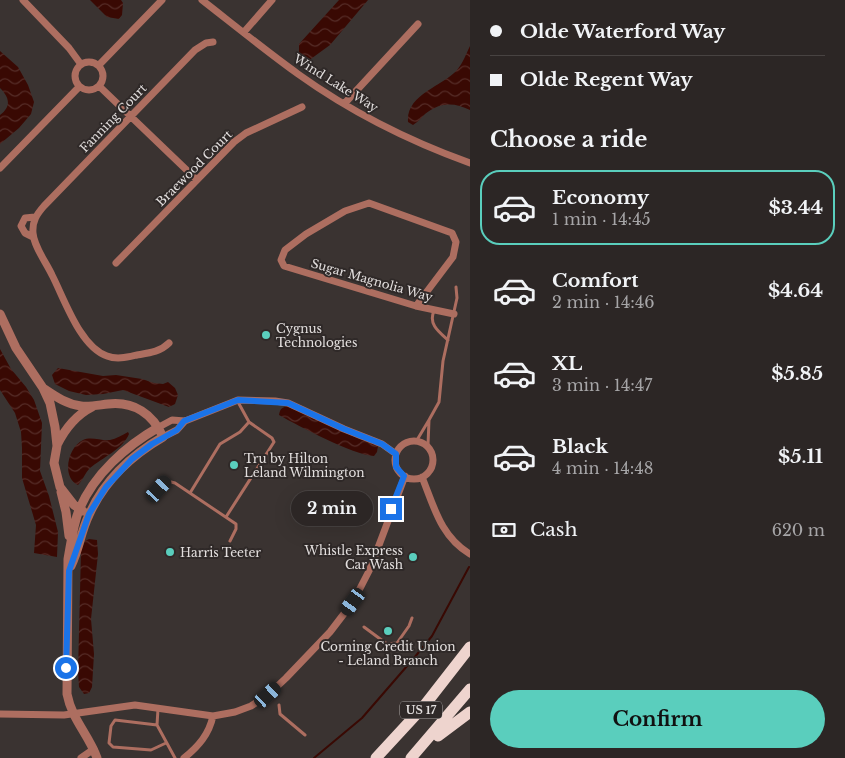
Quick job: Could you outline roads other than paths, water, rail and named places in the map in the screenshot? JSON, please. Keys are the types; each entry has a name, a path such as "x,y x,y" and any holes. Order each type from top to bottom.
{"highway":[{"name":"US 17","path":"376,758 424,706 470,647"},
{"name":"US 17","path":"412,758 470,689"},
{"path":"422,747 470,712"}],"street":[{"path":"22,0 69,48 80,63"},
{"path":"99,65 162,0"},
{"name":"Wind Lake Way","path":"202,0 300,75 344,104 388,128 470,163"},
{"path":"244,32 272,0"},
{"path":"344,104 418,24"},
{"name":"Fanning Court","path":"169,344 155,352 123,357 107,356 97,351 74,321 33,237 25,233 21,226 25,218 35,217 195,50 206,43 213,42"},
{"path":"87,61 99,65 103,73 103,79 99,86 90,90 79,87 74,76 80,63 87,61"},
{"path":"99,86 197,180"},
{"path":"0,168 79,87"},
{"name":"Braewood Court","path":"116,263 240,137 302,107"},
{"name":"Sugar Magnolia Way","path":"416,306 453,256 456,242 452,233 369,203 345,212 306,234 285,250 281,260 284,266 416,306 454,314"},
{"path":"33,237 35,217"},
{"path":"0,314 20,356 43,388 53,415 57,446"},
{"path":"43,388 65,402 81,406 113,403 131,406 148,414 159,427 163,437"},
{"path":"70,548 80,509 94,485 115,460 133,444 172,420 184,421 238,400 288,403 382,444 396,454"},
{"path":"94,406 73,421 62,434 57,446 54,464 66,512 70,548 66,686 72,714 95,754 104,758"},
{"path":"69,571 89,514 98,498 119,472 138,454 177,430 184,421"},
{"path":"417,440 428,445 432,450 434,461 432,468 422,477 411,479 404,476 396,467 396,454 400,446 406,442 417,440"},
{"path":"0,714 72,714 124,706 158,708 213,716 242,710 268,695 306,658 353,602 367,576 404,476"},
{"path":"422,477 446,532 458,546 470,554"},
{"path":"60,487 80,509 89,514"},
{"path":"184,758 202,741 211,726 213,716"},
{"path":"81,758 95,754"}],"lane":[{"path":"417,440 439,402 443,361 457,298 456,287"},
{"path":"434,310 432,316 433,324 440,334 448,340"},
{"path":"226,517 274,442 272,438 249,422 238,400"},
{"path":"428,445 429,420"},
{"path":"190,493 220,444 240,432 249,422"},
{"path":"151,498 167,481 175,483 236,524 236,529 230,541"},
{"path":"364,627 387,644 397,643 409,626 412,618"},
{"path":"279,705 280,714 305,735"},
{"path":"158,708 157,725 175,758"},
{"path":"157,725 115,720 111,726 109,743 113,747 151,750 166,743"}],"water":[{"path":"90,0 121,0 123,3 122,15 119,19 107,17"},
{"path":"339,0 368,0 330,45 308,61 299,55 299,44"},
{"path":"470,46 470,110 447,104 431,110 413,125 408,122 409,112 413,104 426,92 457,70"},
{"path":"0,51 18,67 28,85 34,102 31,114 19,128 0,144 0,115 8,105 8,101 0,88"},
{"path":"0,349 11,369 34,400 42,423 40,471 49,496 58,532 57,557 34,553 36,525 22,478 21,432 15,413 0,390"},
{"path":"58,368 103,376 116,375 142,379 154,383 163,384 168,382 175,388 178,395 175,404 169,407 123,390 86,395 69,391 55,384 52,375"},
{"path":"289,406 359,439 375,443 378,446 377,452 374,456 353,451 279,415 282,408"},
{"path":"128,432 129,434 122,444 90,468 78,485 73,481 68,469 68,462 70,455 78,444 89,438 107,440 117,438"},
{"path":"89,539 97,540 98,554 91,619 94,654 92,687 89,693 84,694 79,687 78,672 81,551 85,541"}],"waterway":[{"path":"314,758 362,718 432,636 469,567"}],"place":[{"name":"Cygnus Technologies","path":"266,335"},
{"name":"Tru by Hilton Leland Wilmington","path":"234,465"},
{"name":"Harris Teeter","path":"170,552"},
{"name":"Whistle Express Car Wash","path":"413,557"},
{"name":"Corning Credit Union - Leland Branch","path":"388,631"}]}
